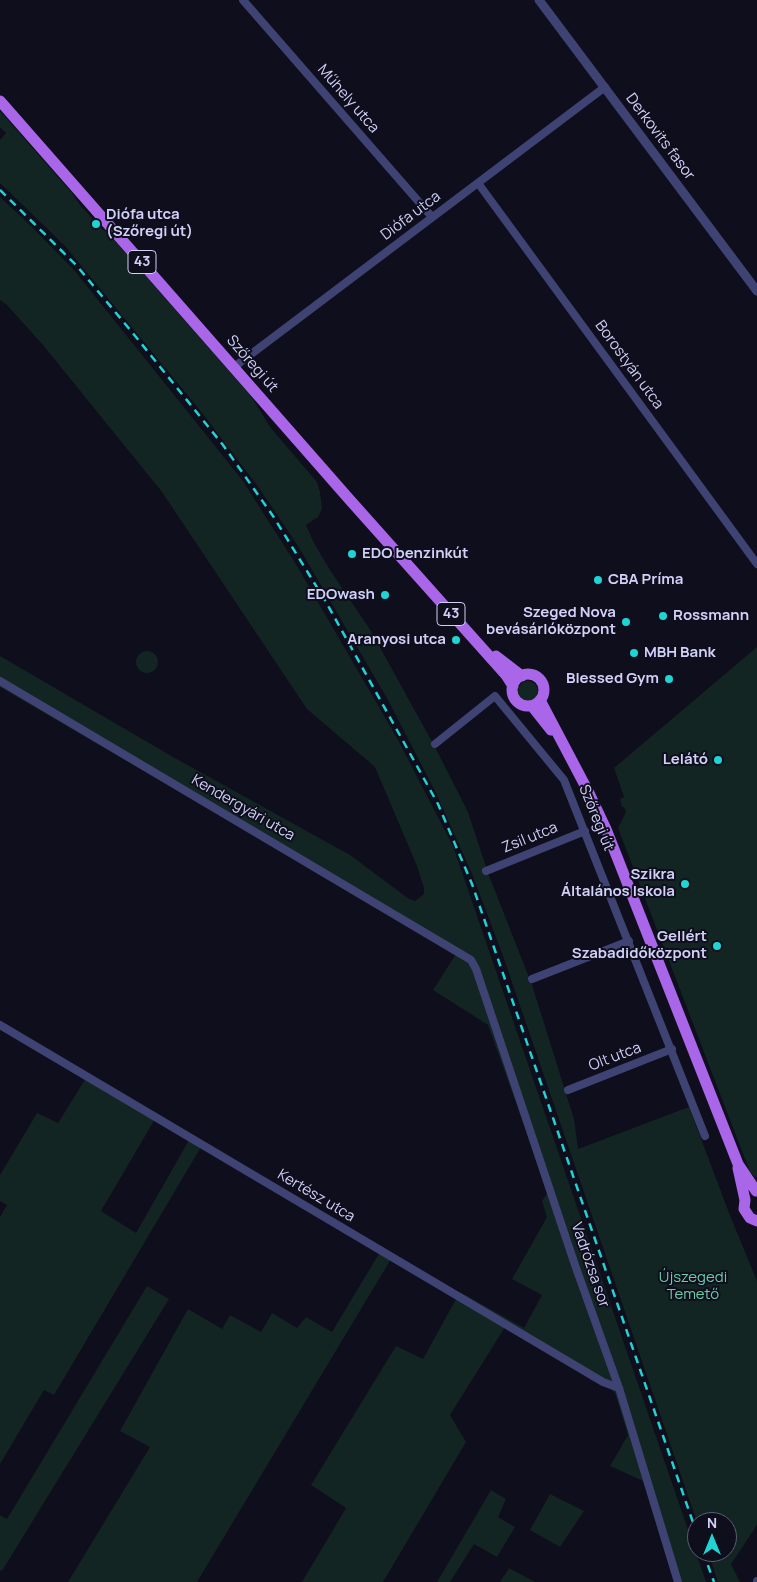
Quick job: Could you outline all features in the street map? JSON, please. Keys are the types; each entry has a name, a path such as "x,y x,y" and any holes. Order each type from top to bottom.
{"main road":[{"name":"Szőregi út","path":"0,100 481,648 506,675 513,686 512,691 515,700 522,705 536,703 544,691 541,681 533,675 522,676 502,660 481,648"},
{"path":"513,686 522,676"},
{"name":"Szőregi út","path":"536,703 548,714 559,739 590,793 606,829 738,1164 746,1214 756,1222"},
{"name":"Szőregi út","path":"738,1164 757,1191 750,1194 745,1200"}],"street":[{"name":"Műhely utca","path":"243,0 432,217"},
{"name":"Derkovits fasor","path":"540,0 757,291"},
{"name":"Diófa utca","path":"234,367 605,87"},
{"name":"Borostyán utca","path":"478,183 757,564"},
{"name":"Kendergyári utca","path":"0,681 471,960"},
{"name":"Szőregi út","path":"435,744 494,696 564,780 705,1136"},
{"name":"Zsil utca","path":"486,871 585,831"},
{"path":"532,979 629,941"},
{"name":"Vadrózsa sor","path":"471,960 476,969 575,1265 619,1388 678,1582"},
{"name":"Kertész utca","path":"0,1024 603,1382 619,1388"},
{"name":"Olt utca","path":"568,1090 672,1049"}],"green space":[{"name":"Újszegedi Temető","path":"0,111 72,193 80,205 108,233 251,396 270,427 317,482 322,509 318,517 306,525 330,570 371,631 436,749 468,812 488,873 532,985 574,1119 578,1149 689,1107 757,1281 757,1525 737,1555 737,1512 694,1512 503,956 472,874 436,793 388,700 298,546 259,488 203,414 65,246 0,183 0,140 6,133 0,127"},
{"path":"0,197 74,270 243,481 297,566 397,738 453,846 687,1527 687,1562 699,1562 706,1582 674,1582 643,1481 610,1466 628,1435 615,1393 505,1327 450,1415 466,1442 383,1582 302,1582 346,1508 311,1485 396,1346 423,1359 460,1292 524,1328 542,1295 512,1279 547,1217 542,1201 548,1192 488,1025 433,990 456,954 0,687 0,656 173,757 350,855 409,899 415,901 424,894 417,866 375,767 307,709 162,492 43,345 7,305 0,300"},
{"name":"Gellért Szabadidőközpont","path":"757,647 757,1178 750,1172 618,828 626,812 624,807 622,807 620,799 624,797 614,768"},
{"path":"147,651 155,654 158,662 155,670 147,673 139,670 136,662 139,654"},
{"path":"528,681 535,684 538,691 535,698 528,701 521,698 518,691 521,684"},
{"path":"86,1078 155,1119 101,1211 136,1233 189,1140 201,1147 54,1395 44,1390 0,1464 0,1217 7,1205 0,1201 0,1175 37,1113 58,1123"},
{"path":"380,1252 391,1259 197,1582 68,1582 150,1447 120,1431 188,1309 222,1329 230,1315 261,1332 272,1313 297,1328 306,1317 332,1332"},
{"path":"147,1286 169,1299 2,1571 0,1570 0,1515 7,1519"},
{"path":"491,1490 506,1499 498,1517 515,1527 497,1557 474,1544 450,1582 437,1582"},
{"path":"550,1494 584,1511 560,1547 530,1530"},
{"path":"711,1562 732,1562 731,1564 740,1582 718,1582"},
{"path":"509,1568 535,1582 500,1582"}],"railway":[{"path":"0,190 77,266 223,445 273,516 326,602 438,804 472,884 689,1512"},
{"path":"707,1562 714,1582"}],"place":[{"name":"Diófa utca (Szőregi út)","path":"96,224"},
{"name":"EDO benzinkút","path":"352,554"},
{"name":"CBA Príma","path":"598,580"},
{"name":"EDOwash","path":"385,595"},
{"name":"Rossmann","path":"663,616"},
{"name":"Szeged Nova bevásárlóközpont","path":"626,622"},
{"name":"Aranyosi utca","path":"456,640"},
{"name":"MBH Bank","path":"634,653"},
{"name":"Blessed Gym","path":"669,679"},
{"name":"Lelátó","path":"718,760"},
{"name":"Szikra Általános Iskola","path":"685,884"},
{"name":"Gellért Szabadidőközpont","path":"717,946"}]}
